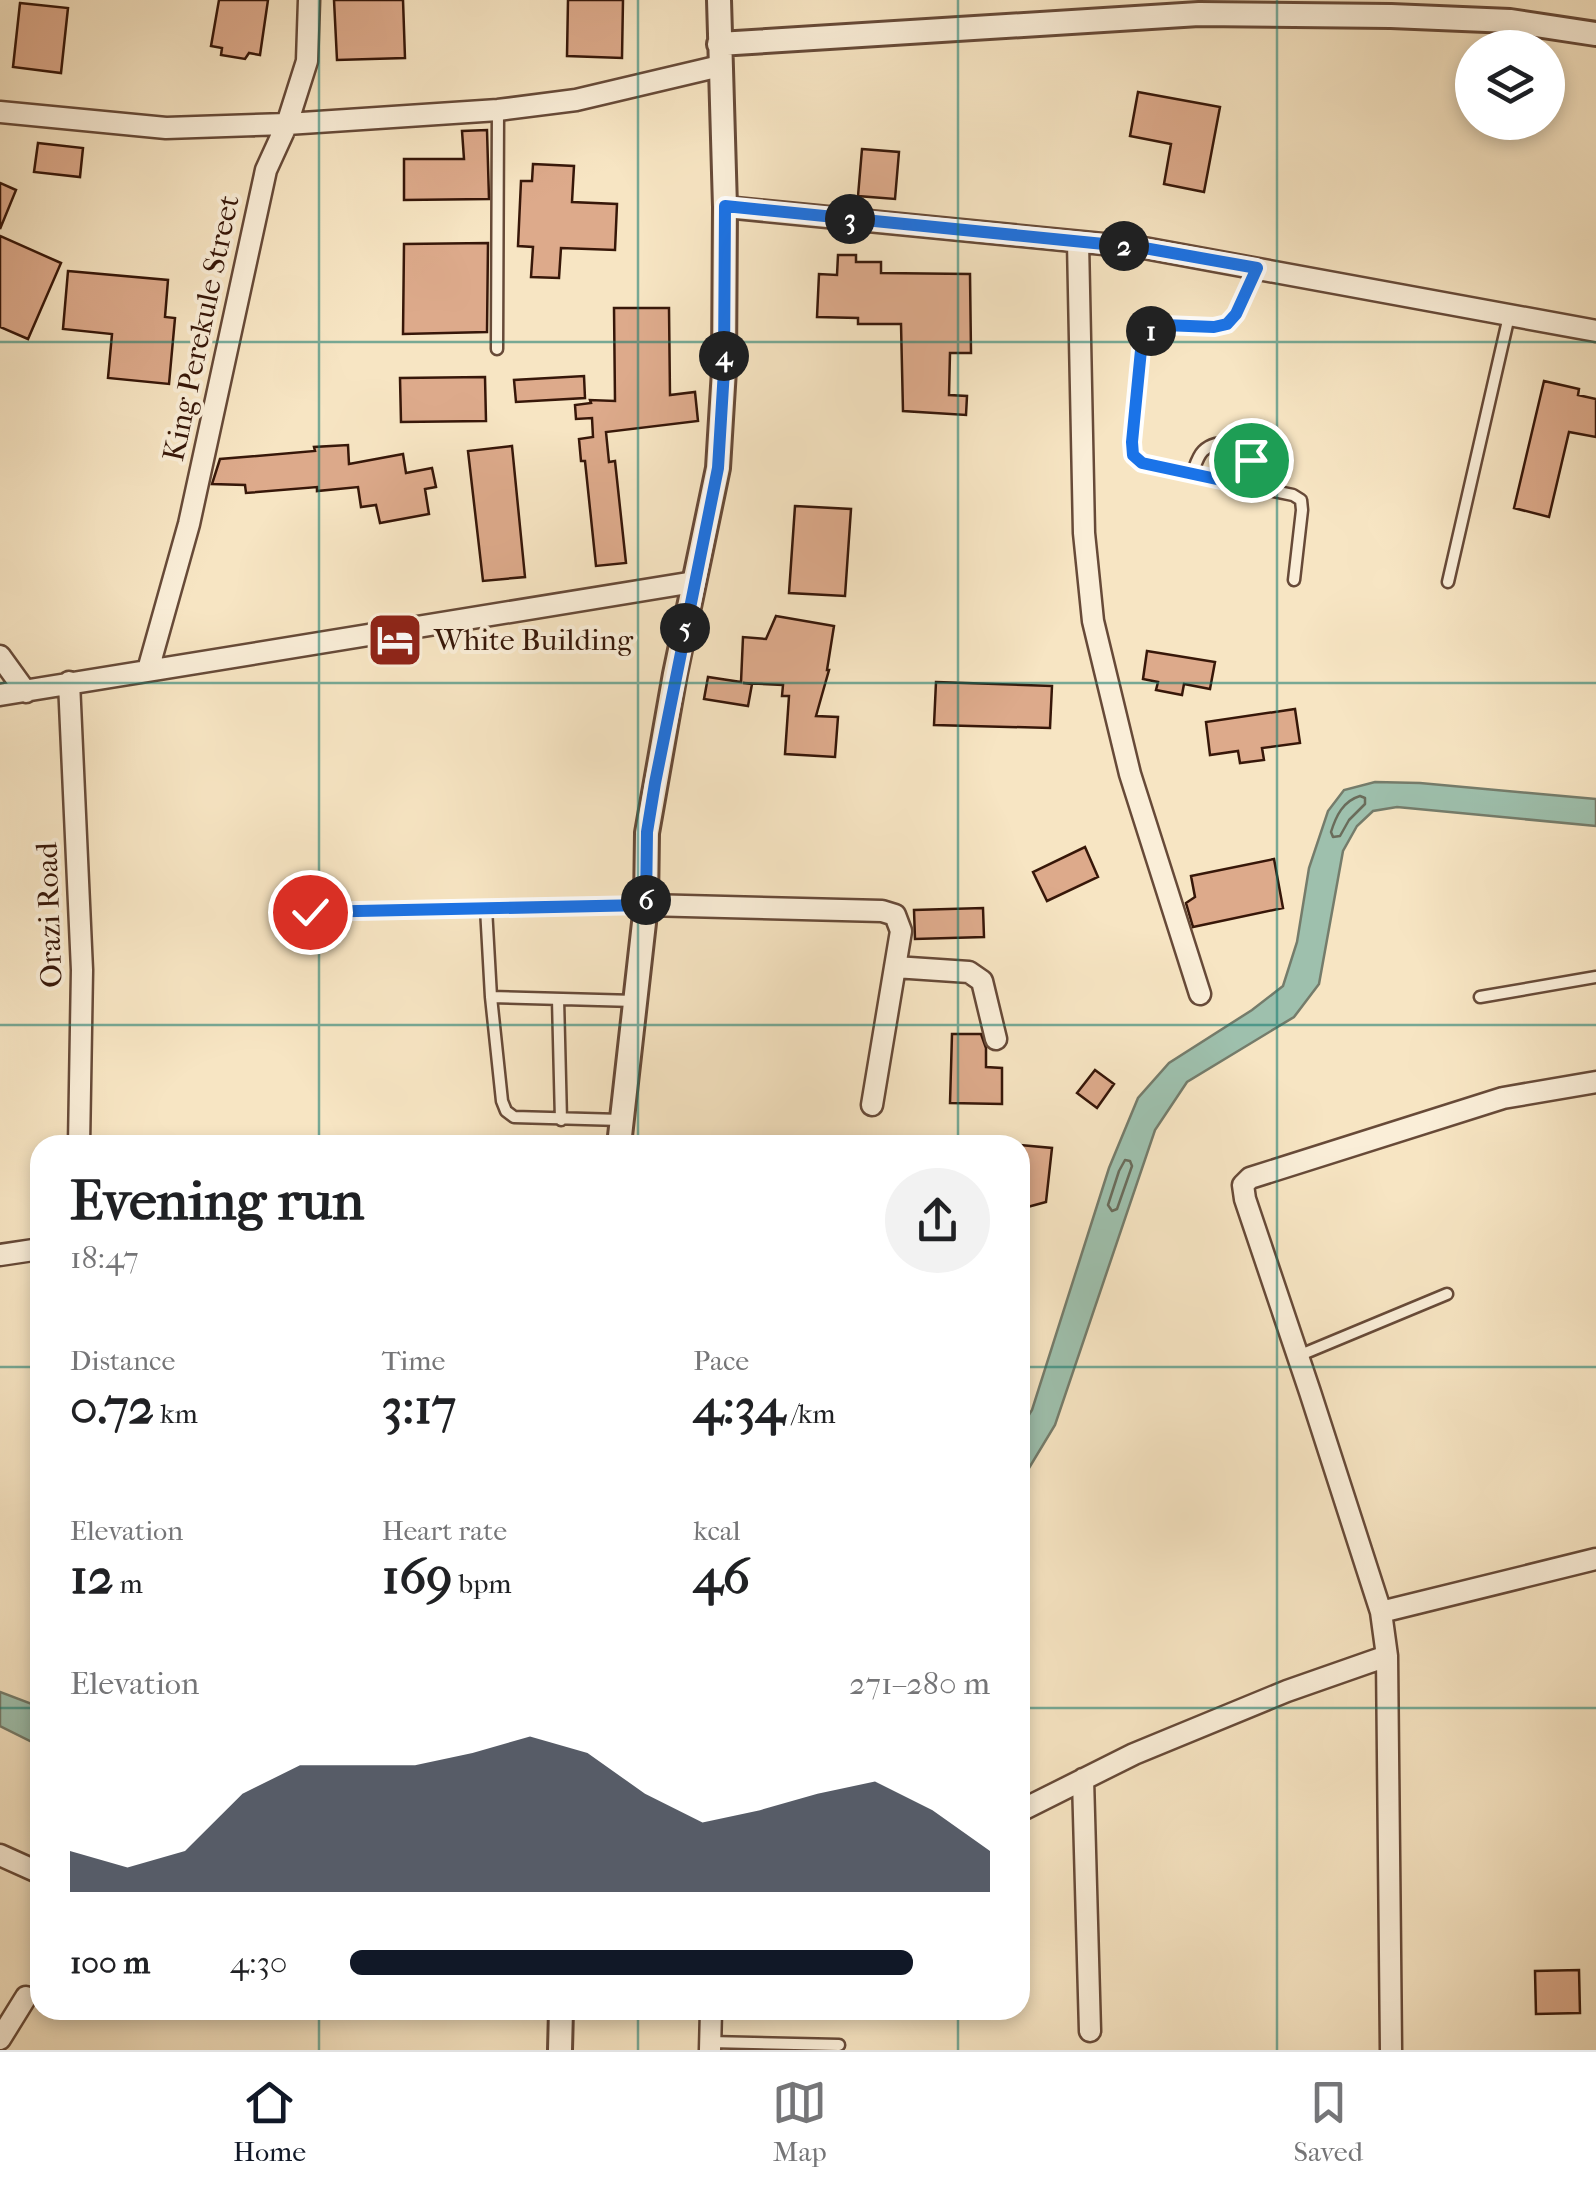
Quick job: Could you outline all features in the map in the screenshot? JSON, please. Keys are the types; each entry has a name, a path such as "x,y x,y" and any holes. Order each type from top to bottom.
{"street":[{"name":"King Perekule Street","path":"148,670 189,524 266,170 287,124 307,61 309,0"},
{"path":"620,1135 646,905 647,832 718,468 724,370 725,206 718,0"},
{"path":"0,112 166,128 498,110 576,100 719,55 1199,14 1490,20 1596,34"},
{"path":"725,206 1144,248 1596,331"},
{"path":"1078,242 1084,532 1094,621 1130,774 1200,994"},
{"path":"0,695 694,582"},
{"path":"0,656 26,692"},
{"name":"Orazi Road","path":"69,682 82,970 79,1135"},
{"path":"646,905 882,911 894,915 902,931 872,1105"},
{"path":"896,966 969,972 982,980 996,1040"},
{"path":"1391,2050 1387,1656 1381,1612 1243,1185 1250,1178 1503,1098 1596,1082"},
{"path":"0,1256 30,1251"},
{"path":"1381,1612 1596,1558"},
{"path":"1030,1806 1134,1754 1288,1690 1387,1656"},
{"path":"1083,1779 1090,2032"},
{"path":"0,1855 30,1868"},
{"path":"0,2039 26,1997"},
{"path":"560,2050 561,2020"},
{"path":"710,2046 711,2020"}],"lane":[{"path":"497,349 498,110"},
{"path":"1257,268 1236,314 1227,324 1164,325 1150,332 1141,350 1133,455 1142,463 1301,500 1294,580"},
{"path":"1448,582 1509,315"},
{"path":"1192,474 1200,454 1207,448 1232,443 1244,448 1251,460 1249,486"},
{"path":"310,912 646,905"},
{"path":"486,908 502,1102 506,1111 514,1117 622,1120"},
{"path":"1480,998 1596,977"},
{"path":"492,997 636,1000"},
{"path":"558,999 561,1120"},
{"path":"1298,1356 1447,1294"},
{"path":"710,2046 839,2044"}],"water":[{"path":"1375,782 1420,783 1596,799 1596,826 1397,807 1373,811 1357,826 1343,851 1319,984 1294,1017 1187,1082 1155,1130 1055,1425 1030,1466 1030,1413 1109,1168 1138,1098 1169,1063 1283,986 1297,942 1309,868 1328,811 1344,790"},
{"path":"0,1692 30,1703 30,1741 0,1726"}],"building":[{"path":"219,0 268,0 260,55 249,53 245,59 221,55 222,48 211,46"},
{"path":"334,0 403,0 405,58 337,60"},
{"path":"568,0 623,0 622,58 567,56"},
{"path":"20,3 68,8 61,73 13,67"},
{"path":"1138,92 1220,107 1204,192 1164,184 1171,144 1130,136"},
{"path":"487,130 489,199 404,200 404,159 464,159 462,131"},
{"path":"38,143 83,148 80,177 34,172"},
{"path":"862,149 899,152 895,199 858,196"},
{"path":"533,164 574,166 572,202 617,204 615,250 561,248 559,278 531,277 533,247 518,246 521,181 532,181"},
{"path":"0,183 16,190 0,229"},
{"path":"0,236 61,263 28,339 0,327"},
{"path":"488,243 487,332 403,334 404,244"},
{"path":"838,255 856,255 856,262 881,262 881,273 970,274 971,353 950,353 949,395 967,396 966,415 903,411 901,324 858,324 858,318 817,317 819,274 837,275"},
{"path":"68,271 168,280 165,317 175,318 169,384 108,378 112,334 63,329"},
{"path":"614,308 669,308 670,395 695,392 698,421 606,432 609,462 615,461 626,563 596,566 585,461 581,461 579,439 593,437 592,418 576,419 575,405 591,403 590,400 615,401"},
{"path":"584,376 585,398 516,402 514,380"},
{"path":"485,377 486,421 401,422 400,378"},
{"path":"1544,381 1579,389 1578,395 1596,399 1596,437 1569,432 1549,517 1514,508"},
{"path":"348,445 349,464 403,454 406,473 432,468 436,487 425,489 429,514 380,523 376,505 361,507 358,487 246,493 245,485 212,484 220,459"},
{"path":"512,446 525,577 483,581 468,451"},
{"path":"795,506 851,509 845,596 789,593"},
{"path":"776,616 834,626 829,670 816,716 838,717 835,757 785,754 789,696 782,696 783,685 743,683 752,684 748,706 704,699 708,677 741,682 743,637 766,639"},
{"path":"1147,651 1215,662 1210,689 1184,684 1182,695 1156,690 1158,682 1143,679"},
{"path":"936,682 1052,686 1050,728 934,725"},
{"path":"1295,709 1300,743 1262,748 1264,760 1240,763 1238,751 1210,755 1206,722"},
{"path":"1085,847 1098,877 1047,901 1033,872"},
{"path":"1274,859 1283,908 1193,927 1186,903 1195,897 1191,876"},
{"path":"983,908 984,937 915,939 914,910"},
{"path":"952,1034 981,1034 986,1067 1002,1068 1002,1104 950,1103"},
{"path":"1095,1070 1114,1084 1097,1108 1077,1093"},
{"path":"1030,1146 1052,1148 1046,1202 1030,1206"},
{"path":"1579,1970 1580,2013 1536,2014 1535,1971"}],"place":[{"name":"White Building","path":"395,640"}],"route":[{"path":"310,912 646,905 647,832 655,783 718,468 724,370 725,206 1144,248 1257,268 1236,314 1227,324 1164,325 1150,332 1141,350 1132,442 1133,455 1142,463 1249,486 1251,460"}]}
